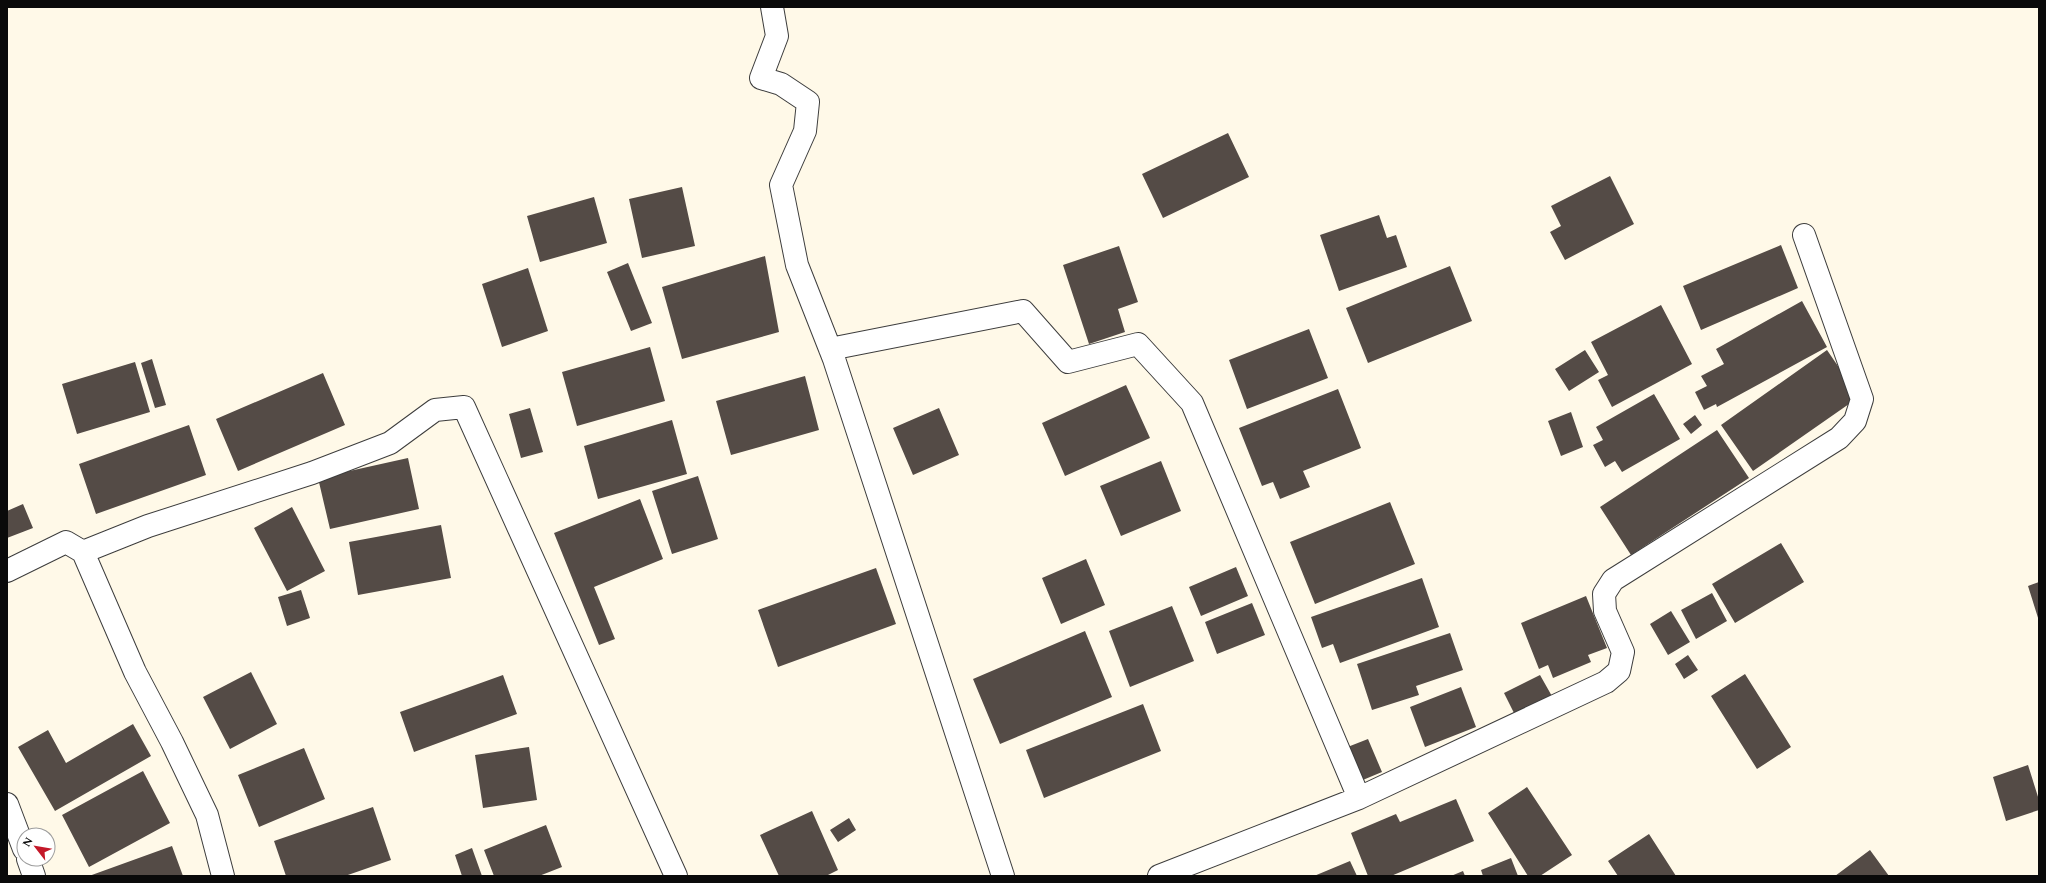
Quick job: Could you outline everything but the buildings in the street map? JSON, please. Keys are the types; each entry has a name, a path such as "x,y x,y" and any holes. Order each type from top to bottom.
{"street":[{"path":"772,7 777,36 761,78 781,84 808,102 805,130 780,185 797,265 830,349 1003,876"},
{"path":"1159,876 1359,798 1606,682 1619,671 1623,652 1605,611 1604,594 1613,580 1839,438 1855,421 1862,399 1804,235"},
{"path":"830,349 1023,311 1068,362 1138,344 1192,403 1359,798"},
{"path":"83,552 148,526 312,474 390,443 435,410 464,407 676,876"},
{"path":"7,571 66,542 83,552 135,672 172,742 207,815 223,876"},
{"path":"7,804 16,828"}]}
